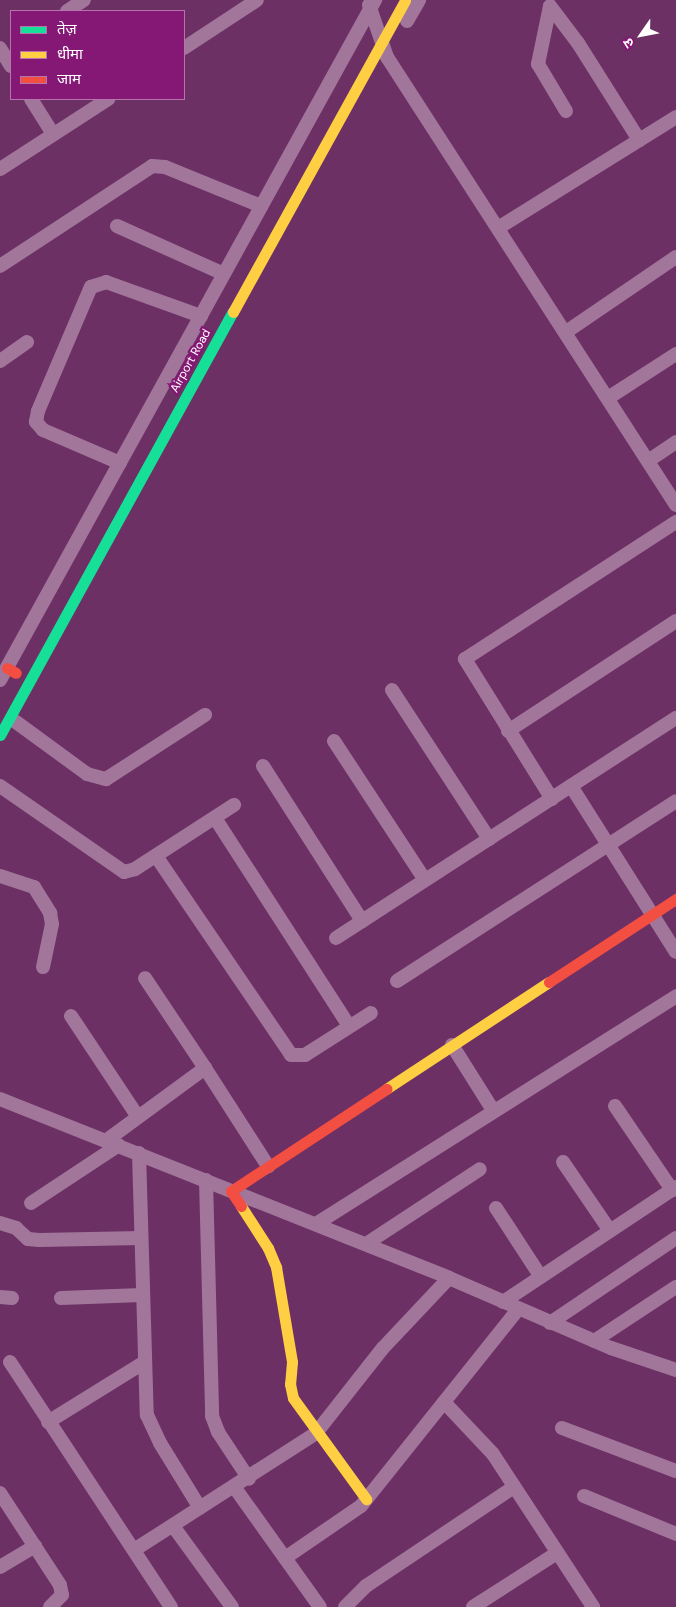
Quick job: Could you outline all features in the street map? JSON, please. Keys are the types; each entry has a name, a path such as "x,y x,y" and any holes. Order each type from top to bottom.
{"main road":[{"name":"Airport Road","path":"4,694 8,668 373,37 406,0"},
{"name":"Airport Road","path":"0,735 373,37"},
{"path":"366,1499 316,1433 290,1393 292,1362 276,1267 268,1248 231,1191 676,899"}],"street":[{"path":"69,10 84,0"},
{"path":"185,47 257,0"},
{"path":"0,750 419,0"},
{"path":"551,3 538,64 566,111"},
{"path":"551,3 639,140"},
{"path":"375,4 373,37 676,504"},
{"path":"0,680 202,316 260,206 375,4"},
{"path":"4,51 10,64"},
{"path":"33,100 53,134"},
{"path":"0,169 106,100"},
{"path":"498,228 676,116"},
{"path":"0,266 152,166 165,166 260,206"},
{"path":"117,226 224,274"},
{"path":"566,332 676,257"},
{"path":"120,463 43,430 36,422 38,411 91,287 106,282 202,316"},
{"path":"0,361 27,342"},
{"path":"608,398 676,354"},
{"path":"648,461 676,442"},
{"path":"552,799 465,665 466,657 676,522"},
{"path":"508,731 676,621"},
{"path":"392,690 489,839"},
{"path":"16,722 87,774 106,779 205,715"},
{"path":"336,938 676,718"},
{"path":"334,741 425,880"},
{"path":"263,766 362,921"},
{"path":"0,786 118,871 129,872 234,805"},
{"path":"571,786 676,952"},
{"path":"396,981 676,801"},
{"path":"214,818 349,1026"},
{"path":"156,856 285,1050 291,1055 305,1055 371,1013"},
{"path":"0,876 34,887 50,914 52,924 43,967"},
{"path":"144,978 268,1166"},
{"path":"316,1224 493,1110 676,996"},
{"path":"71,1016 138,1117"},
{"path":"452,1045 493,1110"},
{"path":"31,1203 113,1142 138,1117 205,1068"},
{"path":"0,1099 113,1142 366,1244 594,1341 676,1370"},
{"path":"503,1302 674,1188 615,1106"},
{"path":"139,1153 143,1363 150,1424 200,1508"},
{"path":"563,1162 610,1231"},
{"path":"366,1244 480,1169"},
{"path":"206,1180 212,1416 218,1432 249,1478"},
{"path":"496,1208 541,1277"},
{"path":"0,1223 16,1228 26,1238 39,1240 141,1238"},
{"path":"550,1323 676,1238"},
{"path":"134,1550 235,1488 316,1433 383,1348 449,1278"},
{"path":"594,1341 676,1287"},
{"path":"61,1298 142,1295"},
{"path":"285,1558 346,1518 366,1499 518,1310"},
{"path":"10,1362 171,1607"},
{"path":"48,1422 143,1363"},
{"path":"444,1402 487,1447 593,1607"},
{"path":"562,1428 676,1471"},
{"path":"345,1607 371,1582 514,1487"},
{"path":"235,1488 320,1607"},
{"path":"0,1493 62,1590 60,1599 49,1607"},
{"path":"584,1496 676,1534"},
{"path":"173,1526 232,1607"},
{"path":"0,1567 35,1546"},
{"path":"474,1607 557,1553"}],"traffic: fast":[{"path":"0,735 233,312"}],"traffic: slow":[{"path":"233,312 405,0"},
{"path":"386,1089 549,982"},
{"path":"241,1206 268,1248 276,1267 292,1362 290,1384 293,1398 366,1499"}],"traffic: jam":[{"path":"7,668 16,673"},
{"path":"549,982 676,899"},
{"path":"241,1206 231,1191 386,1089"}]}
